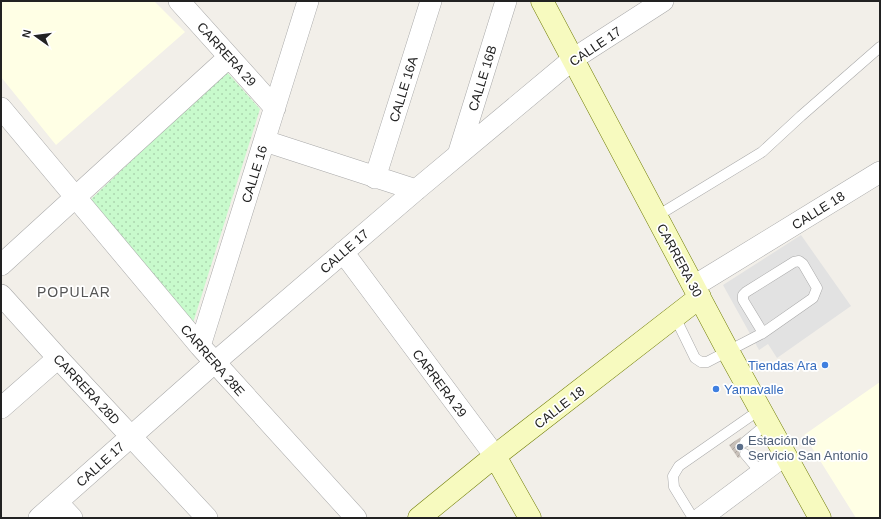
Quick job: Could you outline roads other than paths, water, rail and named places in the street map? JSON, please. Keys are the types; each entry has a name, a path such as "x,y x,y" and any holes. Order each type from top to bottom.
{"main road":[{"name":"CARRERA 30","path":"542,1 728,351 820,518"},
{"name":"CALLE 18","path":"419,518 495,456 675,317 697,292"},
{"name":"CARRERA 29","path":"495,456 530,518"}],"street":[{"name":"CARRERA 29","path":"179,1 275,108"},
{"name":"CALLE 16","path":"200,346 308,1"},
{"name":"CALLE 16A","path":"375,178 431,1"},
{"name":"CALLE 16B","path":"458,155 506,1"},
{"name":"CALLE 17","path":"39,518 214,363 343,252 573,59 663,1"},
{"path":"1,265 229,57"},
{"name":"CARRERA 28E","path":"1,108 214,363 356,518"},
{"path":"265,141 375,178 416,190"},
{"name":"CALLE 18","path":"697,292 880,172"},
{"name":"CARRERA 29","path":"343,252 495,456"},
{"name":"CARRERA 28D","path":"1,295 207,518"},
{"path":"1,408 58,358"},
{"path":"701,518 785,455"},
{"path":"57,502 72,518"}],"lane":[{"path":"657,216 762,152 880,47"},
{"path":"675,317 695,358 701,362 706,362 763,333 813,298 817,288 803,264 794,262 743,295 743,300 763,333"},
{"path":"745,442 764,416"},
{"path":"693,518 674,487 673,476 679,466 764,416"},
{"path":"745,454 761,473"}],"place":[{"name":"Tiendas Ara","path":"825,365"},
{"name":"Yamavalle","path":"716,389"},
{"name":"Estación de Servicio San Antonio","path":"740,447"}],"district":[{"name":"POPULAR","path":"74,292"}]}
